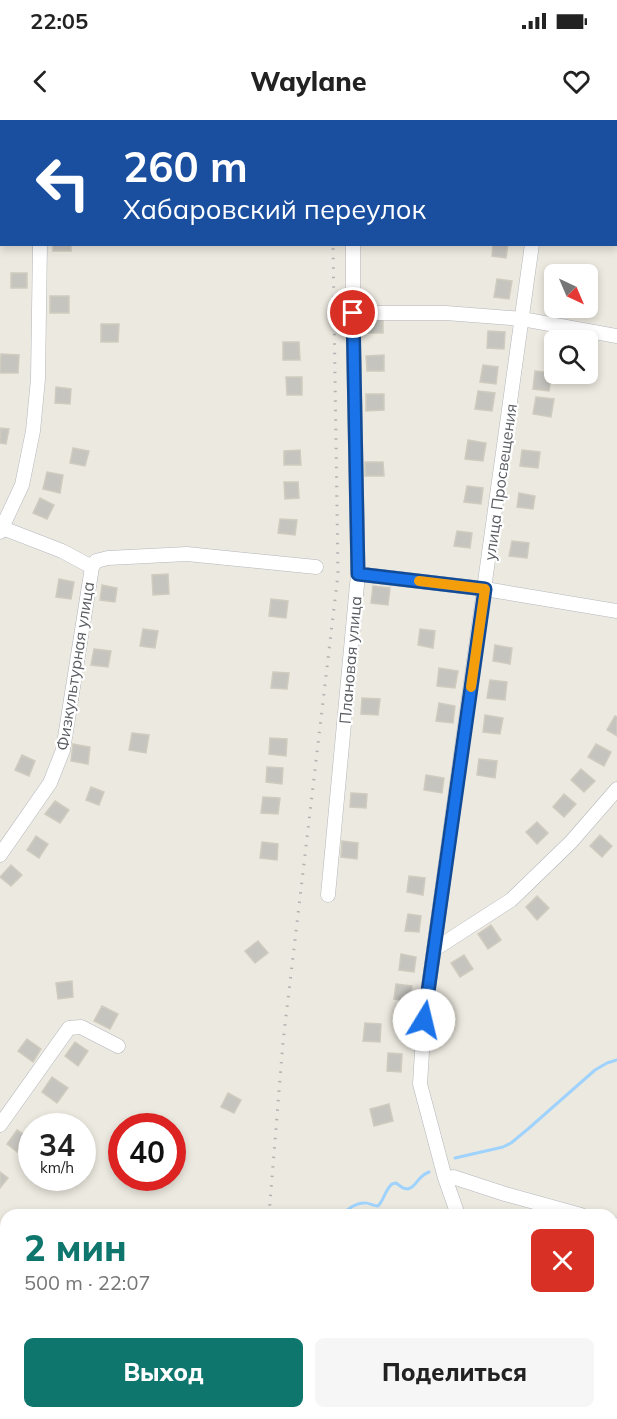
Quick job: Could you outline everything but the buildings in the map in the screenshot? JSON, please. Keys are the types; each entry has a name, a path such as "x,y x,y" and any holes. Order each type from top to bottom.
{"street":[{"path":"40,246 38,379 33,431 22,485 1,529 62,551 92,567 96,561 108,558 188,554 316,567"},
{"name":"Плановая улица","path":"328,895 358,574 354,246"},
{"name":"улица Просвещения","path":"456,1209 445,1178 420,1084 424,1020 532,246"},
{"path":"353,313 446,313 522,319 617,336"},
{"name":"Физкультурная улица","path":"0,855 50,783 63,750 92,567"},
{"path":"358,574 485,589 617,611"},
{"path":"435,949 511,900 571,842 617,789"},
{"path":"0,1125 69,1028 81,1027 118,1046"},
{"path":"453,1177 559,1209"}],"waterway":[{"path":"455,1158 511,1143 595,1070 617,1060"},
{"path":"349,1209 366,1203 378,1206 392,1184 396,1183 408,1189 429,1172"}],"railway":[{"path":"269,1209 283,1042 338,574 333,246"}],"slow traffic":[{"path":"419,581 485,589 471,687"}],"route":[{"path":"353,313 358,574 485,589 424,1020"}]}
